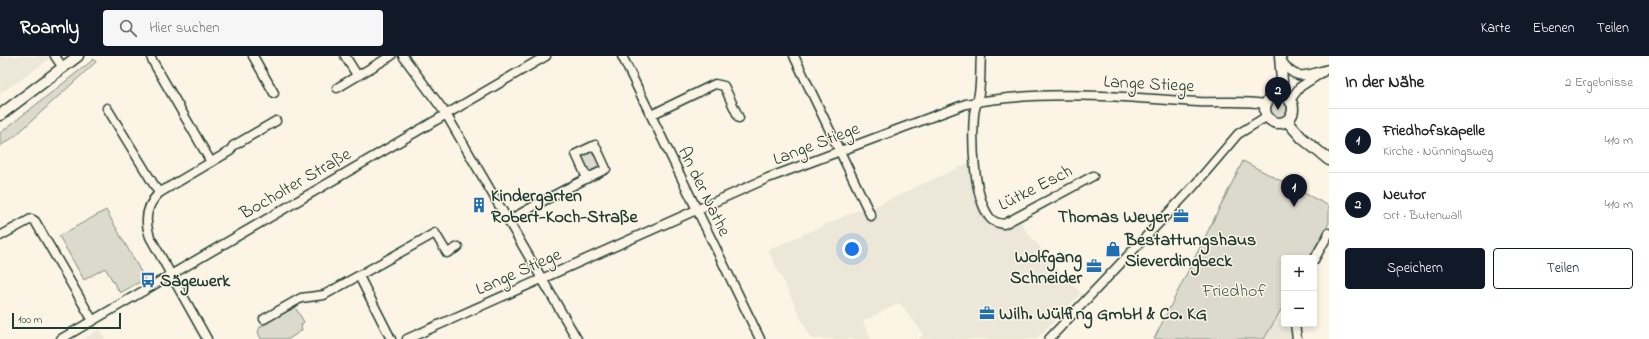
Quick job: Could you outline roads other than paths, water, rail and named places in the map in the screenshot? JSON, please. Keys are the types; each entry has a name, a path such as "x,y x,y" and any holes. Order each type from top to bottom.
{"main road":[{"path":"0,115 78,56"},
{"path":"1281,58 1281,95"},
{"path":"1281,95 1290,100 1293,109 1292,114 1287,121 1283,123 1274,123 1266,117 1264,109 1265,104 1271,97 1281,95"},
{"path":"1287,121 1302,138 1329,160"}],"street":[{"path":"56,56 63,68"},
{"path":"253,56 274,93"},
{"path":"345,56 357,75"},
{"path":"337,88 391,56"},
{"path":"403,56 446,114 577,339"},
{"name":"Bocholter Straße","path":"61,339 546,56"},
{"name":"An der Nathe","path":"622,56 760,339"},
{"path":"794,56 871,216"},
{"name":"Lütke Esch","path":"981,56 979,92 974,112 973,146 976,182 980,197 990,218 996,223 1004,224 1093,176"},
{"path":"1281,58 1287,70 1297,75 1302,76 1328,69"},
{"path":"152,60 211,162"},
{"path":"1290,100 1300,87 1328,69"},
{"path":"650,115 715,84 724,86 739,118"},
{"name":"Lange Stiege","path":"406,339 768,178 966,104 1029,97 1079,96 1265,104"},
{"path":"107,108 159,192"},
{"path":"1051,338 1192,187 1238,134 1266,117"},
{"path":"207,339 150,237 146,219 148,208 152,200 159,192 230,151 233,146 276,121"},
{"path":"508,221 560,191 587,178"},
{"path":"0,236 31,219 35,221 93,321"},
{"path":"264,319 301,298 324,295 435,233 447,253 458,247"},
{"path":"1317,255 1329,233"},
{"path":"359,276 391,339"},
{"path":"1295,327 1297,339"}],"place":[{"name":"Neutor","path":"1278,110"},
{"name":"Kindergarten Robert-Koch-Straße","path":"479,205"},
{"name":"Friedhofskapelle","path":"1294,207"},
{"name":"Thomas Weyer","path":"1181,216"},
{"name":"Bestattungshaus Sieverdingbeck","path":"1113,249"},
{"name":"Wolfgang Schneider","path":"1094,266"},
{"name":"Sägewerk","path":"148,280"},
{"name":"Wilh. Wülfing GmbH & Co. KG","path":"987,313"}],"park label":[{"name":"Friedhof","path":"1234,290"}]}
